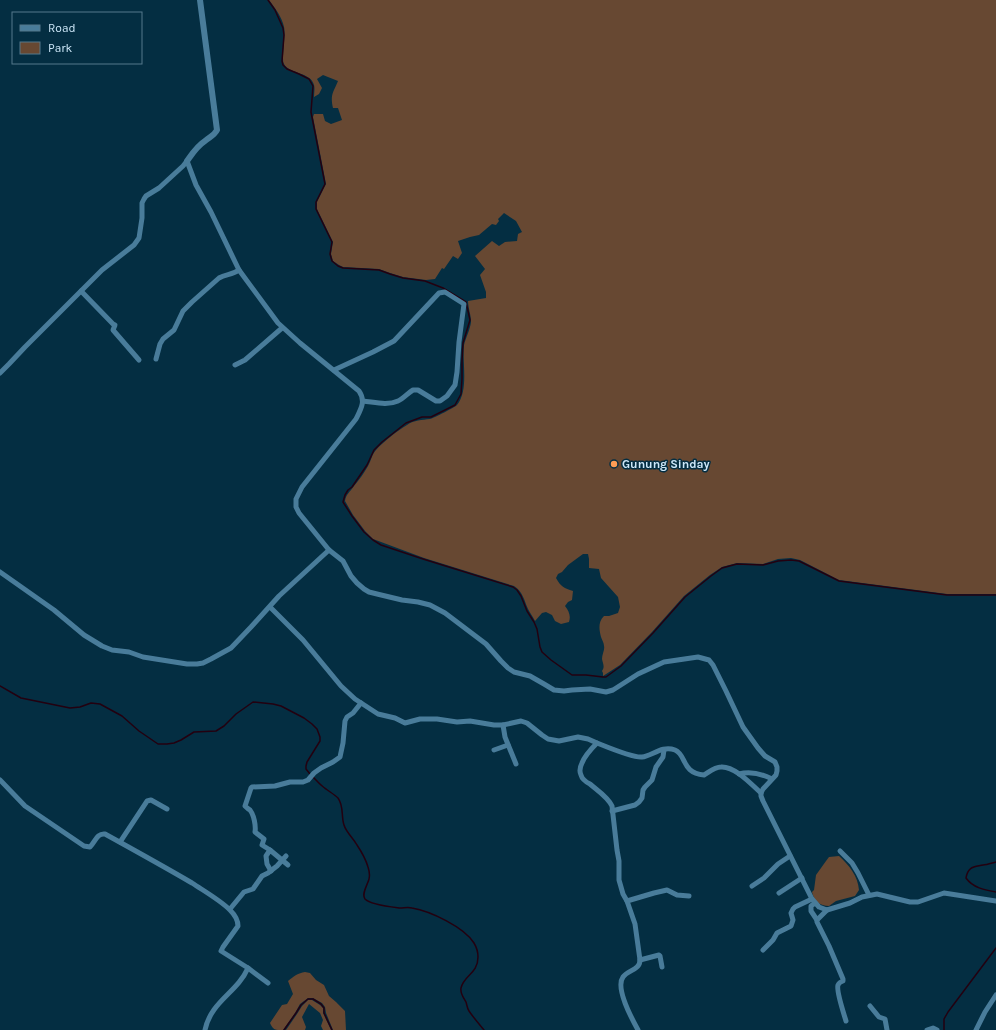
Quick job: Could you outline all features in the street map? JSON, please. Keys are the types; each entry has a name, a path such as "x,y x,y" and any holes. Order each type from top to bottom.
{"street":[{"path":"0,373 102,270 134,245 139,238 142,218 142,203 146,196 159,188 183,166 205,140 216,133 217,130 200,0"},
{"path":"187,161 196,185 239,270 282,328 362,395 363,401 356,419 310,475 296,499 296,507 299,513 329,550 343,561 351,576 364,589 377,594 435,607 486,644 508,668 514,672 530,676 554,690 564,691 590,689 606,692 613,690 638,674 664,662 698,657 709,660 743,727 761,752 774,762 777,767 776,775 761,793 762,801 814,901 819,907 827,910"},
{"path":"156,359 160,344 174,330 185,309 219,278 224,275 232,275 239,270"},
{"path":"81,291 115,325 113,330 140,360"},
{"path":"334,370 394,341 439,293 445,292 464,304 455,385 448,396 440,401 436,401 415,389 398,401 392,403 385,404 363,401"},
{"path":"234,365 244,360 282,328"},
{"path":"0,572 54,610 84,636 102,646 112,650 128,652 143,657 187,664 203,662 218,656 231,648 279,596 329,550"},
{"path":"270,607 303,640 341,686 355,699 378,714 395,718 405,724 420,719 437,719 457,722 470,721 494,725 503,725 521,721 527,723 548,739 559,741 578,737 588,739 618,752 641,758 655,752 673,749 680,754 687,768 694,773 704,775 714,769 722,767 729,768 736,771 761,793"},
{"path":"288,865 284,858 262,845 264,839 254,832 255,827 252,814 245,806 251,788 275,786 290,782 303,782 308,780 321,768 338,759 341,754 345,721 361,703"},
{"path":"503,725 505,737 516,764"},
{"path":"597,743 586,755 580,768 580,773 581,777 612,806 619,861 619,880 635,924 640,960 638,966 624,976 621,984 622,996 638,1030"},
{"path":"494,750 508,745"},
{"path":"612,811 635,805 639,802 642,798 643,790 652,780 656,766 662,760 664,750"},
{"path":"739,774 753,773 772,779"},
{"path":"0,780 25,806 84,846 90,847 99,835 103,834 179,875 230,910 235,917 238,926 221,949 222,951 268,983"},
{"path":"120,842 147,801 151,800 167,809"},
{"path":"270,850 266,856 267,864 271,871"},
{"path":"840,851 852,863 869,895"},
{"path":"752,886 790,856"},
{"path":"230,910 244,892 253,889 262,876 271,871 284,858"},
{"path":"779,893 802,878"},
{"path":"627,901 667,890 677,894 689,896"},
{"path":"817,920 827,910 869,895 877,894 910,902 918,902 944,893 996,901"},
{"path":"814,901 811,906 811,911 817,920 843,979 838,986 839,998 846,1022"},
{"path":"763,950 780,930 790,927 792,922 790,913 793,909 814,901"},
{"path":"640,960 659,955 662,967"},
{"path":"205,1030 208,1019 214,1008 243,977 248,968"},
{"path":"976,1030 996,995"},
{"path":"870,1006 879,1017 885,1019 887,1030"},
{"path":"927,1030 933,1028 937,1030"}],"green space":[{"path":"269,0 996,0 996,594 947,594 839,580 800,560 791,558 778,559 763,564 737,563 722,567 684,596 620,665 603,676 602,671 604,667 602,659 604,644 601,637 600,623 604,616 618,613 620,607 618,597 601,578 599,569 589,568 588,554 583,554 568,565 558,574 556,578 563,587 573,591 572,600 565,606 568,610 570,618 569,622 561,624 555,621 552,615 546,612 542,613 535,621 521,594 514,586 424,558 373,539 353,515 345,501 346,497 365,471 375,452 391,436 412,422 430,419 449,410 457,405 461,399 464,384 464,345 471,322 468,301 486,298 486,292 480,275 485,269 475,256 492,241 499,246 505,242 517,241 518,234 522,232 516,221 504,213 498,219 499,221 496,225 492,224 479,235 458,241 462,253 458,259 453,256 444,269 442,268 435,279 426,280 403,277 379,269 343,267 333,261 331,254 333,242 317,209 317,202 326,184 313,117 314,114 323,114 325,121 331,124 342,120 338,108 333,108 332,104 332,94 338,81 323,75 317,79 322,88 319,94 314,97 314,86 312,81 305,75 290,70 284,64 284,27 280,16"},
{"path":"839,856 852,871 857,880 859,890 855,896 836,901 829,906 820,904 812,892 814,890 816,875 829,857"},
{"path":"305,972 310,973 316,980 324,985 329,996 345,1011 346,1030 333,1030 325,1007 322,1003 313,998 308,998 300,1004 283,1030 276,1030 272,1027 270,1023 282,1005 287,1004 293,994 288,981 296,975"},
{"path":"308,1000 312,1000 323,1008 323,1013 331,1030 323,1030 321,1026 323,1020 320,1013 309,1004 302,1017 306,1027 305,1030 286,1030 302,1006"}],"waterway":[{"path":"268,0 275,10 283,28 283,65 287,69 309,79 313,86 311,112 325,184 316,202 316,209 332,242 330,254 332,261 343,268 379,270 403,278 425,281 443,288 466,302 470,320 463,343 461,394 455,405 431,417 422,417 406,423 382,442 374,450 367,465 345,495 343,502 364,532 373,540 381,545 513,587 521,596 527,611 534,622 542,652 572,675 606,677 621,666 685,597 722,568 737,564 763,565 778,561 791,560 799,561 839,581 947,595 996,595"},
{"path":"0,686 21,698 70,708 80,707 91,703 100,704 122,716 139,731 158,744 174,743 194,732 216,731 253,702 281,706 304,718 317,729 320,741 306,766 306,769 310,774"},
{"path":"313,777 340,801 345,828 359,847 366,861 369,876 364,892 365,899 372,903 428,912 463,931 474,943 478,952 476,967 465,980 461,990 468,1010 484,1030"},
{"path":"996,862 970,869 966,878 976,886 996,892"},
{"path":"944,1030 944,1019 948,1012 996,948"},
{"path":"284,1030 301,1005 308,999 313,999 321,1004 324,1008 324,1013 332,1030"}],"place":[{"name":"Gunung Sinday","path":"614,464"}]}
